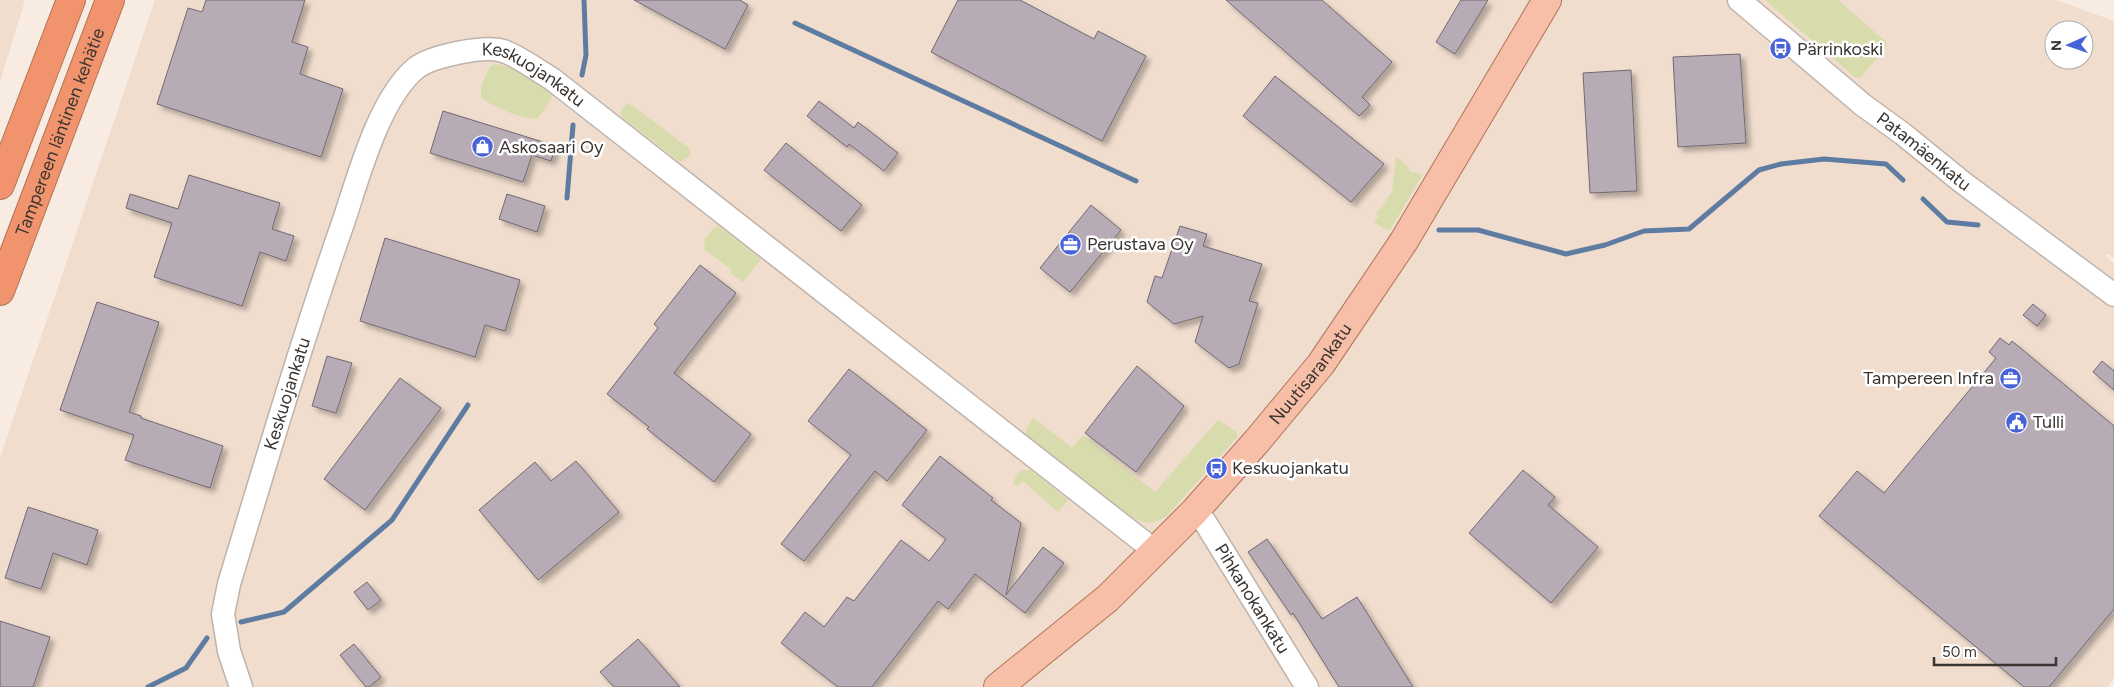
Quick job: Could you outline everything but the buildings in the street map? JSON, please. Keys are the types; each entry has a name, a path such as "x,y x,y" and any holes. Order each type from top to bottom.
{"highway":[{"path":"0,185 71,0"},
{"name":"Tampereen läntinen kehätie","path":"0,291 110,0"}],"main road":[{"name":"Nuutisarankatu","path":"998,687 1108,598 1194,512 1288,405 1321,364 1404,241 1547,0"}],"street":[{"name":"Patamäenkatu","path":"1739,0 1863,105 2114,295"},
{"name":"Keskuojankatu","path":"241,687 229,651 223,614 228,584 327,269 370,146 396,90 417,67 450,54 475,49 503,50 552,79 1155,551"},
{"name":"Pihkanokankatu","path":"1194,512 1205,522 1307,687"}],"shaded area":[{"path":"0,0 25,0 0,82"},
{"path":"155,0 2056,0 2114,21 2114,258 2108,254 2105,256 2114,263 2114,677 2108,687 0,687 0,458"}],"green space":[{"path":"1765,0 1838,0 1884,40 1887,43 1886,47 1861,77 1856,78"},
{"path":"495,64 511,68 526,75 552,94 551,100 537,119 508,112 492,105 481,97 481,86 490,66"},
{"path":"629,103 691,150 690,156 680,162 622,117 621,111"},
{"path":"1396,156 1408,167 1410,172 1423,174 1390,230 1384,229 1374,222 1379,216 1376,214 1392,192"},
{"path":"716,226 719,226 761,259 743,282 730,273 732,270 705,250 704,240"},
{"path":"1033,418 1072,448 1083,435 1155,492 1216,422 1220,421 1236,432 1238,436 1167,516 1160,520 1147,522 1136,519 1118,507 1026,434 1026,429"},
{"path":"1023,470 1032,471 1068,500 1058,512 1023,481 1017,486 1014,485 1015,478"}],"waterway":[{"path":"582,75 586,55 584,0"},
{"path":"795,23 1136,181"},
{"path":"567,198 573,125"},
{"path":"1439,230 1478,230 1566,254 1605,245 1644,231 1689,229 1759,170 1781,164 1824,159 1886,164 1903,180"},
{"path":"1923,199 1947,222 1978,225"},
{"path":"241,622 284,612 392,520 468,405"},
{"path":"148,687 186,668 207,638"}],"place":[{"name":"Pärrinkoski","path":"1781,49"},
{"name":"Askosaari Oy","path":"483,147"},
{"name":"Perustava Oy","path":"1071,244"},
{"name":"Tampereen Infra","path":"2010,378"},
{"name":"Tulli","path":"2017,422"},
{"name":"Keskuojankatu","path":"1216,468"}]}
